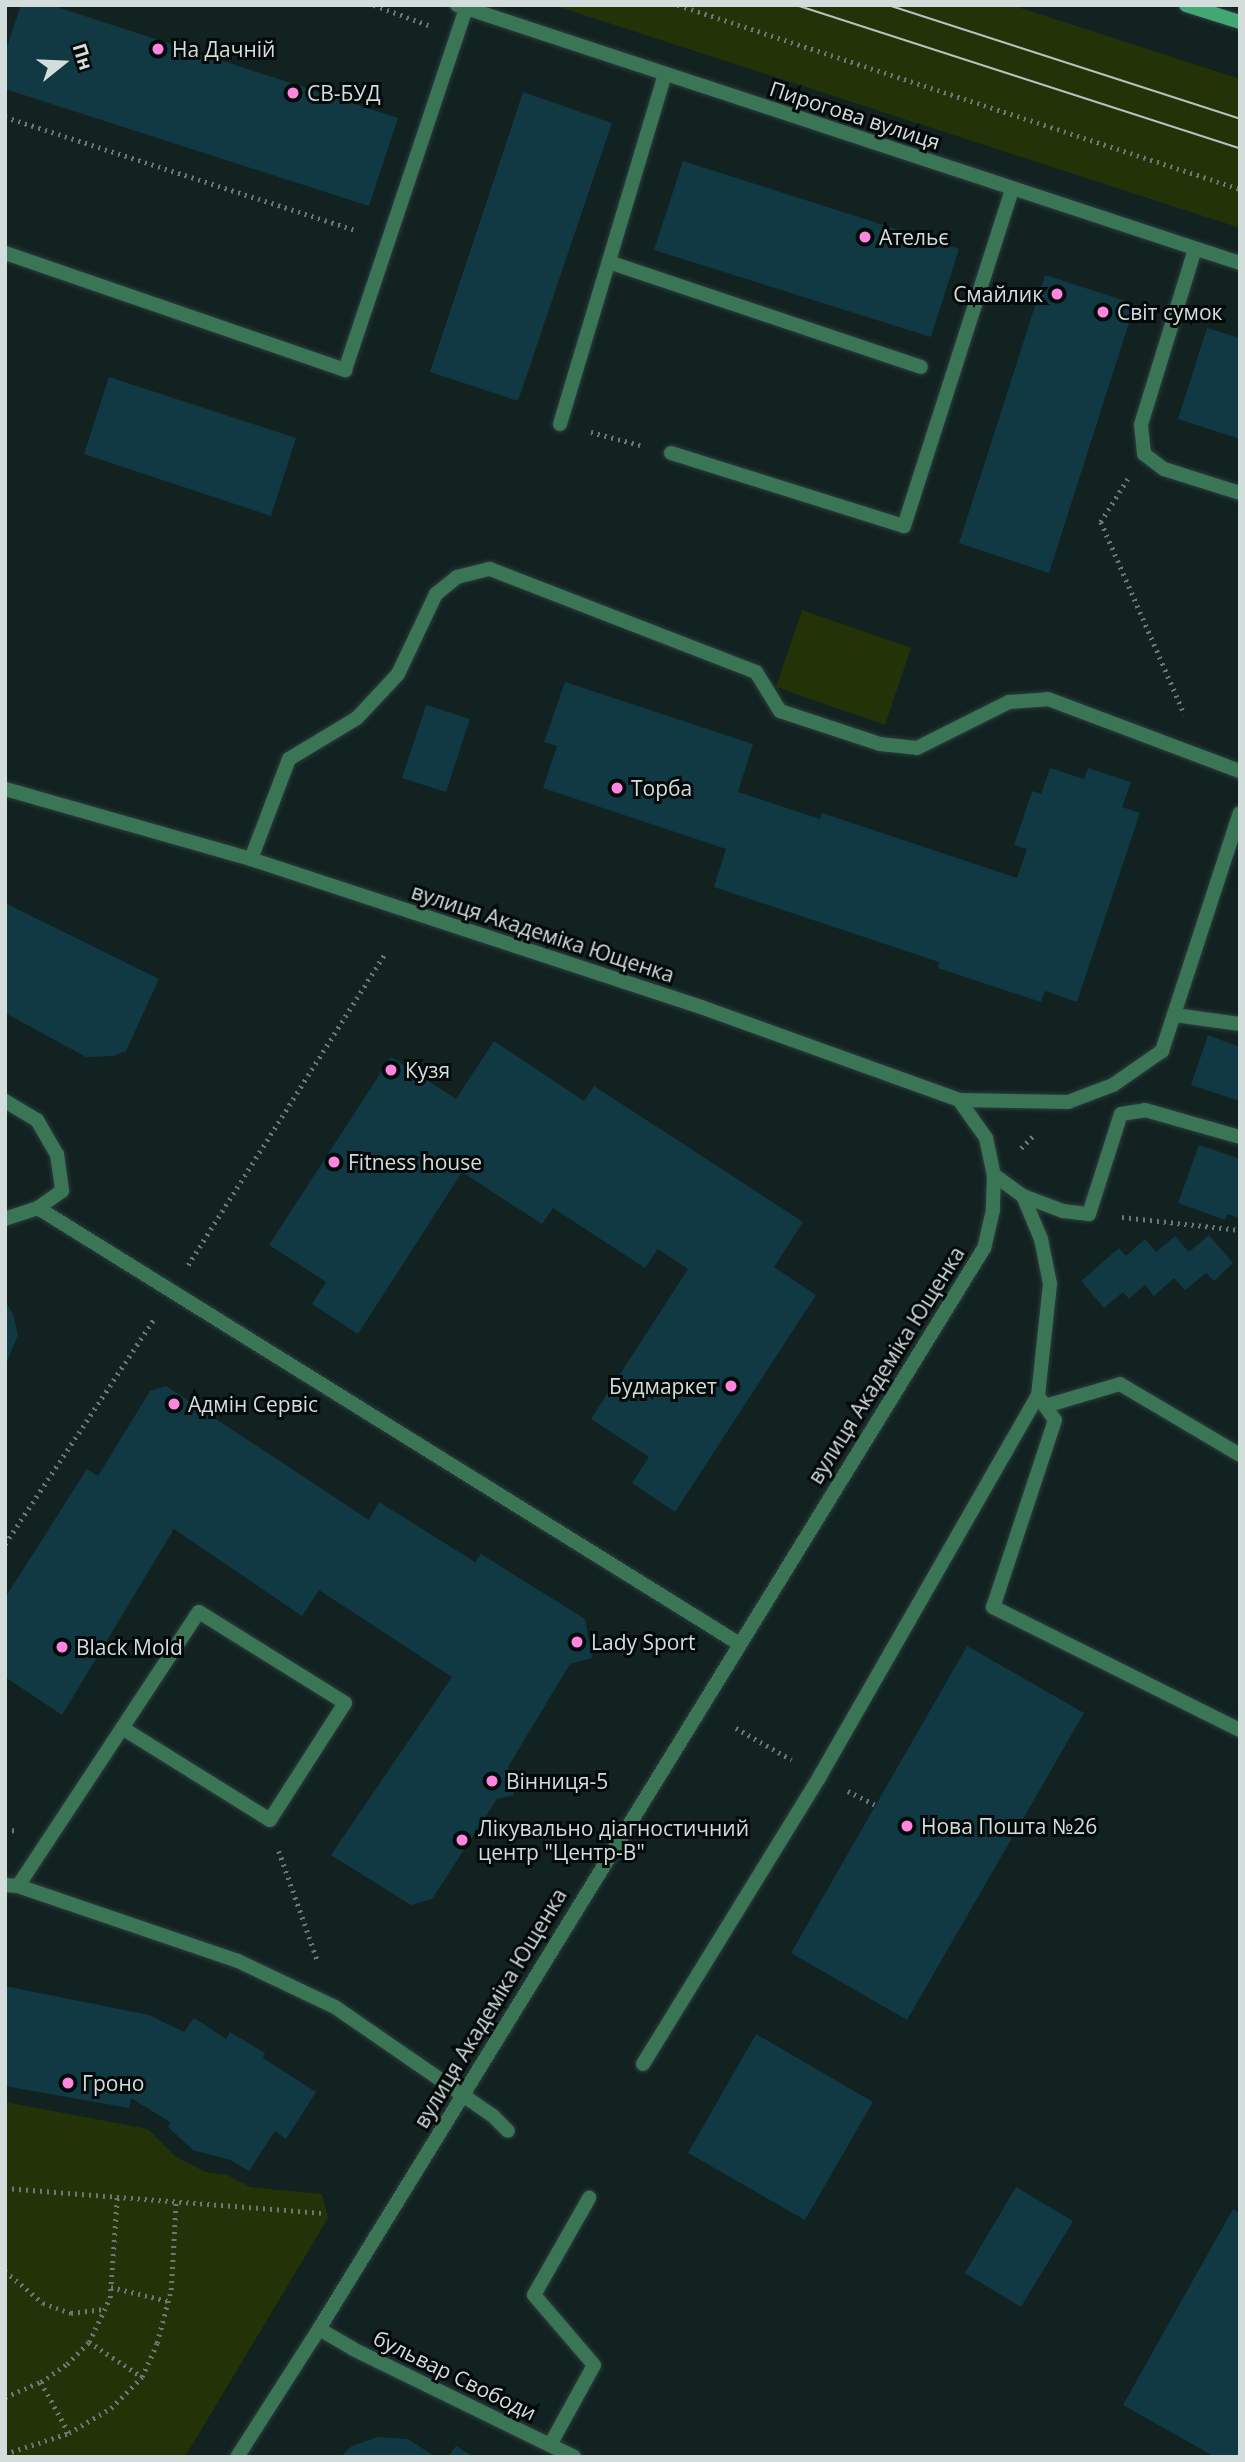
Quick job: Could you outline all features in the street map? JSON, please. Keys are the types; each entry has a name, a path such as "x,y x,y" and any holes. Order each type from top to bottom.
{"main road":[{"path":"1186,5 1240,22"}],"street":[{"name":"Пирогова вулиця","path":"462,7 1240,263"},
{"path":"5,253 345,370 462,7"},
{"path":"560,424 665,74"},
{"path":"671,453 904,526 1013,189"},
{"path":"1195,249 1141,425 1144,454 1164,468 1240,493"},
{"path":"609,262 921,367"},
{"path":"251,859 289,759 357,719 398,674 436,594 457,578 490,569 756,672 779,711 880,744 917,748 1009,702 1048,699 1240,771"},
{"name":"вулиця Академіка Ющенка","path":"5,789 251,859 701,1007 959,1100 986,1138 994,1175 993,1210 984,1248 738,1643 320,2329 237,2457"},
{"path":"959,1100 1068,1101 1112,1085 1162,1051 1240,813"},
{"path":"1174,1015 1240,1024"},
{"path":"5,1101 37,1120 57,1154 62,1191 38,1208 5,1219"},
{"path":"994,1175 1023,1196 1063,1211 1089,1214 1121,1114 1145,1110 1240,1138"},
{"path":"643,2064 820,1776 1041,1401 1050,1284 1041,1239 1023,1196"},
{"path":"38,1208 738,1643"},
{"path":"1041,1401 1120,1384 1240,1455"},
{"path":"1041,1401 1055,1420 993,1607 1240,1730"},
{"path":"122,1728 270,1820 345,1703 199,1612 12,1885 238,1961 335,2007 461,2094 508,2131"},
{"path":"550,2445 594,2365 534,2295 589,2198"},
{"name":"бульвар Свободи","path":"320,2329 353,2349 574,2457"}],"path":[{"path":"678,5 1240,189"},
{"path":"5,117 388,241"},
{"path":"560,424 671,453"},
{"path":"1144,454 1101,522 1203,758"},
{"path":"5,1544 172,1291 386,952"},
{"path":"994,1175 1068,1101"},
{"path":"1089,1214 1240,1230"},
{"path":"5,2188 321,2213"},
{"path":"5,2397 41,2382 68,2364 89,2342 105,2309 111,2287 117,2197"},
{"path":"5,2454 69,2434 111,2408 142,2377 157,2343 171,2290 176,2201"},
{"path":"5,2271 43,2303 71,2313 105,2309"},
{"path":"111,2287 167,2301"},
{"path":"89,2342 142,2377"},
{"path":"41,2382 69,2434"}],"green space":[{"path":"553,5 1011,5 1240,79 1240,228"},
{"path":"802,610 911,648 885,725 776,687"},
{"path":"5,2102 148,2129 175,2156 205,2172 227,2175 250,2187 322,2194 328,2218 185,2457 5,2457"}],"building":[{"path":"21,5 51,5 398,118 369,206 5,89 5,53"},
{"path":"523,92 612,123 518,401 430,372"},
{"path":"683,161 959,249 931,337 654,250"},
{"path":"1045,275 1135,304 1049,573 959,543"},
{"path":"1207,328 1240,338 1240,439 1178,419"},
{"path":"109,377 296,438 271,516 84,454"},
{"path":"565,682 753,744 738,792 820,819 822,813 1017,878 1027,849 1014,845 1032,791 1041,794 1050,768 1084,779 1088,768 1131,782 1122,807 1140,813 1077,1002 1045,991 1041,1002 938,968 939,962 714,887 726,849 543,788 557,746 544,742"},
{"path":"426,705 470,719 446,792 402,778"},
{"path":"5,903 159,979 126,1051 113,1056 86,1057 5,1013"},
{"path":"1208,1035 1240,1047 1240,1101 1191,1085"},
{"path":"494,1041 584,1101 594,1086 803,1222 774,1267 816,1295 675,1512 632,1483 649,1457 591,1419 688,1269 658,1249 645,1268 553,1208 542,1224 462,1172 358,1334 312,1304 326,1282 269,1245 391,1057 456,1099"},
{"path":"1199,1145 1240,1159 1240,1218 1227,1214 1225,1220 1178,1203"},
{"path":"1209,1235 1233,1263 1214,1281 1206,1273 1185,1290 1174,1278 1154,1296 1145,1285 1129,1299 1123,1292 1104,1308 1081,1281 1119,1248 1126,1256 1145,1239 1156,1252 1175,1236 1189,1252"},
{"path":"5,1301 13,1314 18,1335 5,1366"},
{"path":"166,1386 369,1520 379,1502 475,1562 481,1554 585,1619 592,1658 570,1664 508,1767 514,1795 497,1799 432,1899 411,1905 331,1855 452,1677 319,1590 302,1616 174,1529 62,1715 5,1677 5,1598 87,1469 98,1476 150,1391"},
{"path":"967,1646 1084,1713 907,2020 791,1953"},
{"path":"5,1986 149,2015 184,2032 194,2018 226,2039 230,2032 265,2053 263,2058 316,2092 286,2139 275,2131 249,2171 230,2160 193,2150 168,2127 170,2122 131,2098 129,2108 5,2086"},
{"path":"756,2034 873,2102 805,2220 688,2153"},
{"path":"1016,2187 1073,2221 1021,2307 965,2273"},
{"path":"1233,2209 1240,2213 1240,2457 1215,2457 1123,2405"},
{"path":"378,2437 408,2439 436,2457 340,2457 352,2446"},
{"path":"456,2446 474,2457 448,2457"}],"tram line":[{"path":"796,5 1240,148"},
{"path":"888,5 1240,119"}],"place":[{"name":"На Дачній","path":"158,49"},
{"name":"СВ-БУД","path":"293,93"},
{"name":"Ательє","path":"865,237"},
{"name":"Смайлик","path":"1057,294"},
{"name":"Світ сумок","path":"1103,312"},
{"name":"Торба","path":"617,788"},
{"name":"Кузя","path":"391,1070"},
{"name":"Fitness house","path":"334,1162"},
{"name":"Будмаркет","path":"731,1386"},
{"name":"Адмін Сервіс","path":"174,1404"},
{"name":"Lady Sport","path":"577,1642"},
{"name":"Black Mold","path":"62,1647"},
{"name":"Вінниця-5","path":"492,1781"},
{"name":"Нова Пошта №26","path":"907,1826"},
{"name":"Лікувально діагностичний центр \"Центр-В\"","path":"462,1840"},
{"name":"Гроно","path":"68,2083"}]}
